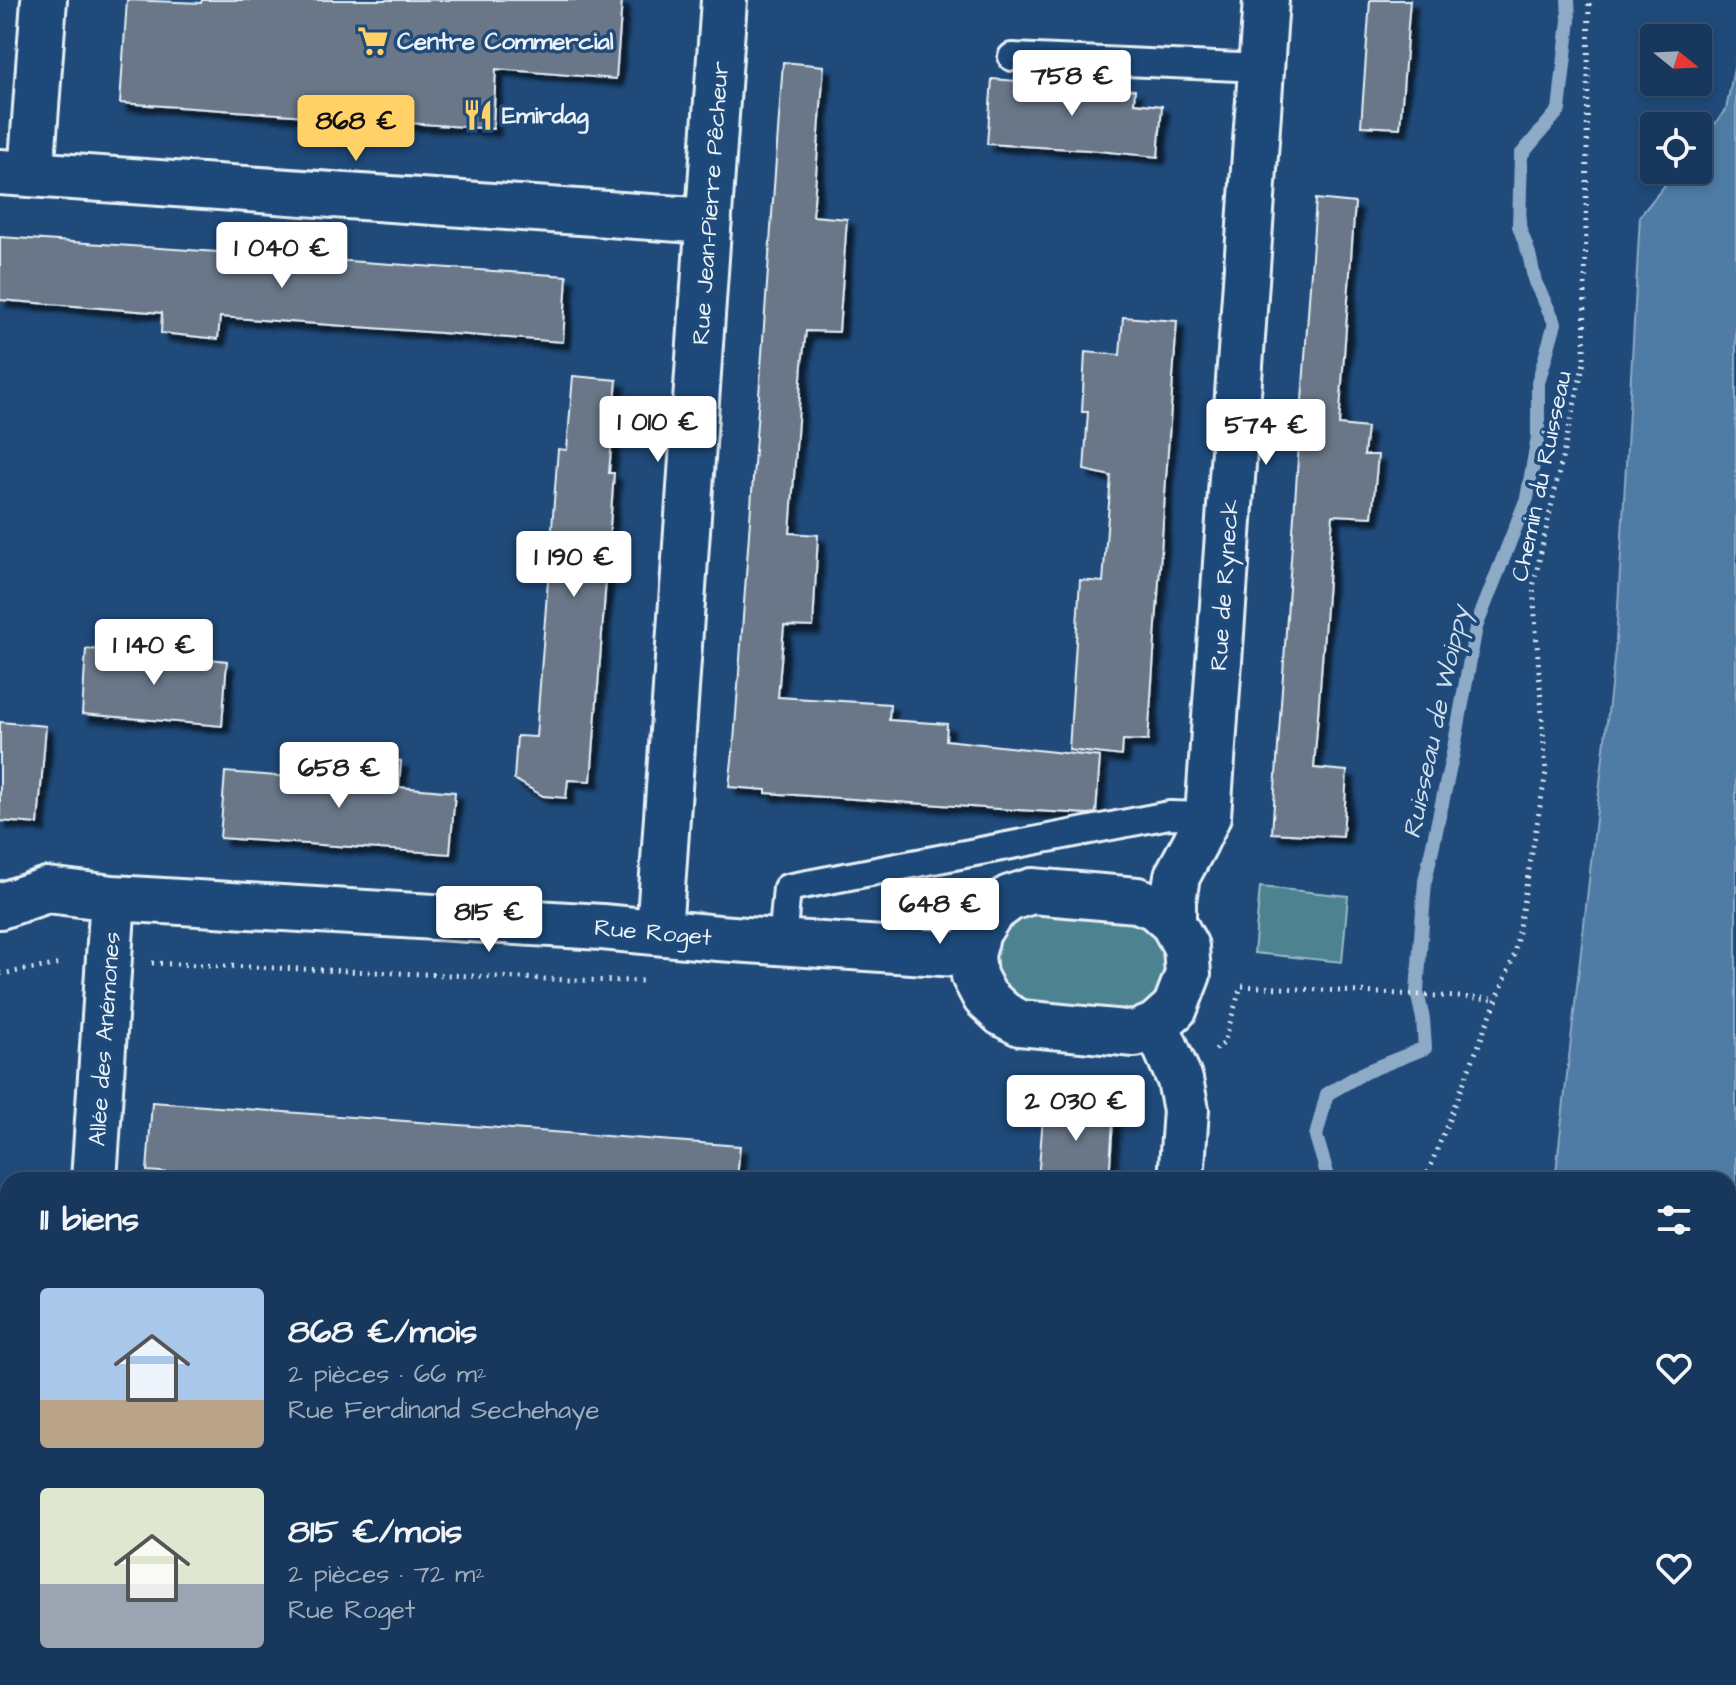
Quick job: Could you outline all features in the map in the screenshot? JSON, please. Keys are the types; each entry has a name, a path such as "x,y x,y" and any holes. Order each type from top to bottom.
{"street":[{"path":"44,0 16,173 709,221"},
{"name":"Rue Jean-Pierre Pêcheur","path":"659,932 724,0"},
{"name":"Rue de Ryneck","path":"1173,923 1177,876 1208,816 1266,0"},
{"name":"Rue Roget","path":"0,906 47,890 113,898 602,927 972,955"},
{"path":"1032,891 1137,900 1155,907 1173,923 1186,947 1188,974 1175,1008 1156,1025 1135,1034 1020,1023 1003,1014 985,997 974,976 972,955 978,932 991,912 1010,898 1032,891"},
{"name":"Allée des Anémones","path":"95,1172 113,898"},
{"path":"1156,1025 1180,1080 1186,1110 1182,1172"}],"lane":[{"path":"1012,57 1261,68"},
{"path":"782,942 787,888 1169,815 1208,816"}],"path":[{"name":"Chemin du Ruisseau","path":"1428,1172 1514,956 1546,772 1533,587 1584,362 1589,0"},
{"path":"0,974 54,964 109,961 656,981"},
{"path":"1180,1080 1224,1043 1241,986 1497,999"}],"green space":[{"path":"1260,887 1348,896 1342,962 1254,953"},
{"path":"1019,912 1135,916 1164,936 1169,985 1134,1017 1023,1008 998,991 988,945"}],"water":[{"path":"1736,58 1736,1172 1556,1172 1616,642 1640,216 1666,184 1712,184 1712,128 1726,110"}],"building":[{"path":"127,0 201,3 202,0 622,0 616,79 496,69 493,129 120,103"},
{"path":"1370,0 1410,0 1400,128 1361,126"},
{"path":"783,62 824,66 813,216 847,219 839,332 806,331 802,365 790,533 818,535 813,627 784,626 778,697 890,704 889,720 947,724 946,740 1100,757 1096,813 766,793 766,790 729,787"},
{"path":"992,79 1135,90 1134,103 1162,106 1158,157 987,144"},
{"path":"1316,199 1355,203 1339,425 1367,428 1364,455 1378,455 1372,517 1333,515 1314,768 1347,771 1343,837 1272,833"},
{"path":"0,237 567,276 563,342 220,317 218,339 161,333 162,313 0,300"},
{"path":"1123,317 1177,321 1148,741 1123,740 1122,756 1069,750 1080,580 1103,582 1111,476 1084,470 1088,412 1082,412 1085,352 1120,355"},
{"path":"573,376 617,380 609,473 614,473 591,781 568,780 566,798 543,796 514,779 517,736 536,737 558,449 567,450"},
{"path":"86,649 227,661 222,726 82,714"},
{"path":"0,722 46,726 38,824 0,821"},
{"path":"345,756 401,761 399,787 455,792 450,854 220,838 225,772 342,781"},
{"path":"152,1102 740,1146 738,1172 147,1171"},
{"path":"1044,1104 1114,1107 1110,1172 1039,1172"}],"waterway":[{"name":"Ruisseau de Woippy","path":"1327,1172 1316,1136 1327,1094 1365,1072 1425,1048 1417,992 1425,881 1476,627 1527,498 1538,437 1538,383 1555,323 1535,282 1519,226 1521,155 1559,110 1569,20 1568,0"}],"place":[{"name":"Centre Commercial","path":"373,41"},
{"name":"Emirdag","path":"478,115"}]}
